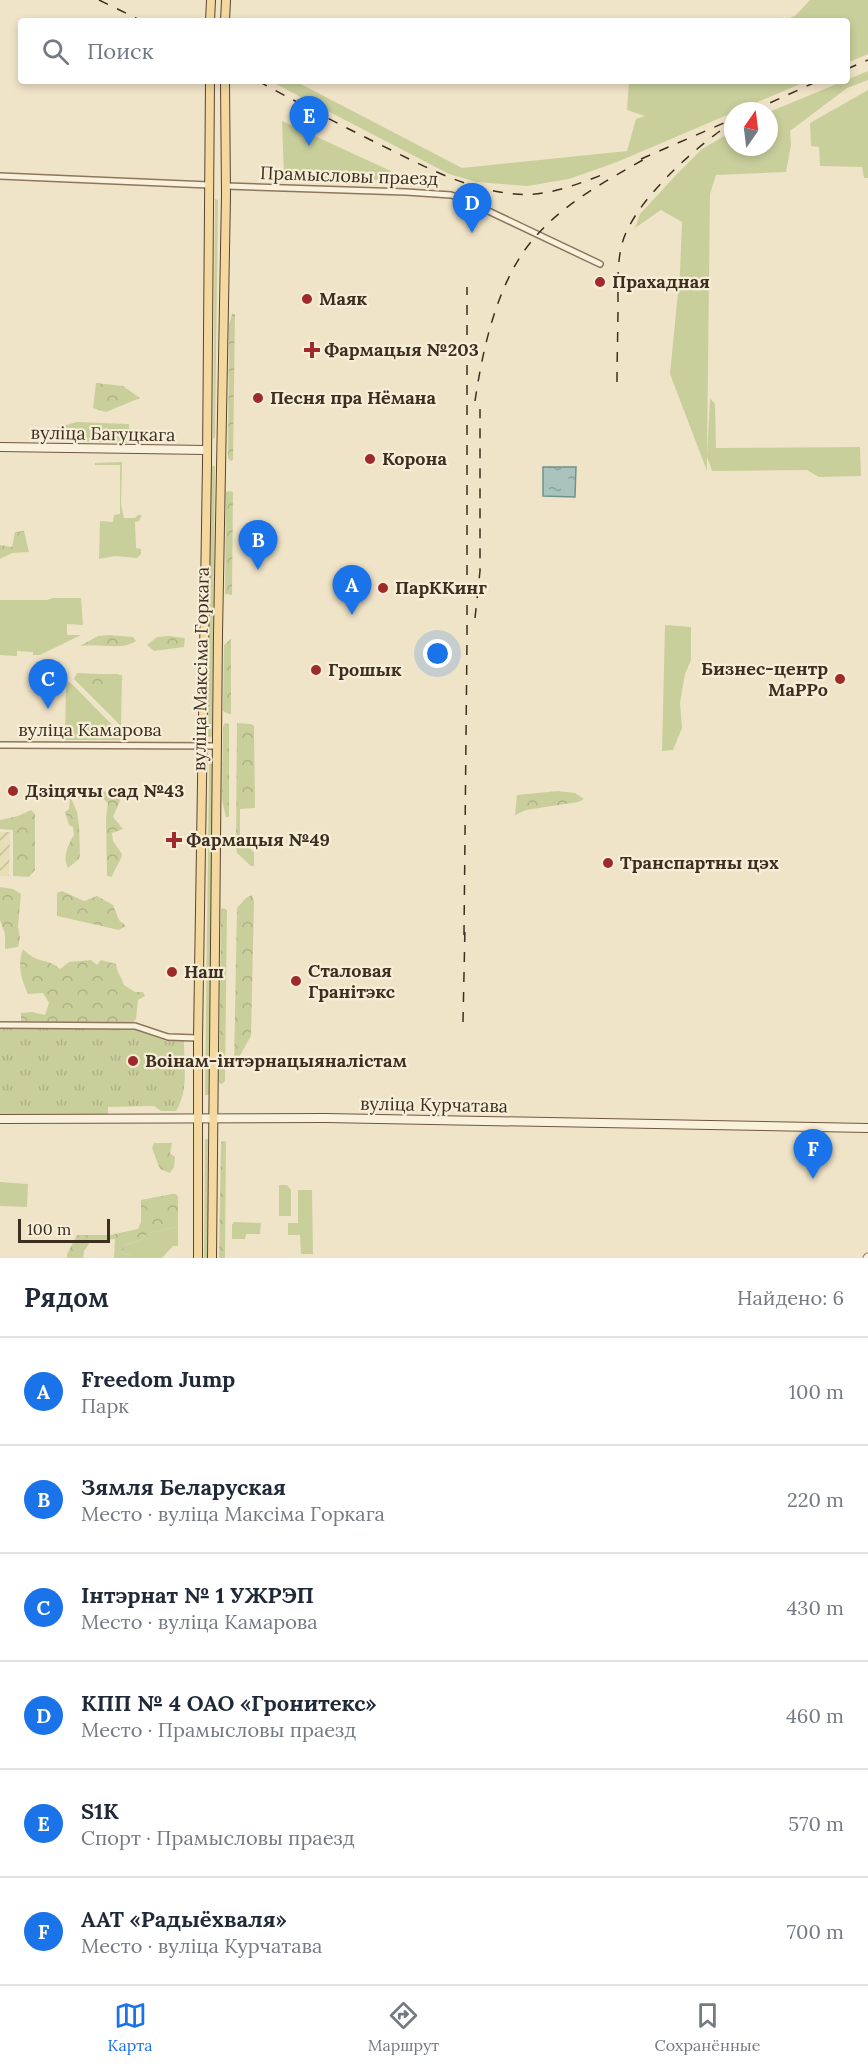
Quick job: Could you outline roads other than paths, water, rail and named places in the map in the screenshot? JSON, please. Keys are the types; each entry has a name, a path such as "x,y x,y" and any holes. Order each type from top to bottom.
{"main road":[{"path":"210,18 211,0"},
{"path":"225,18 226,0"},
{"name":"вуліца Максіма Горкага","path":"198,1258 198,1038 210,84"},
{"name":"вуліца Максіма Горкага","path":"212,1258 220,450 226,186 225,84"},
{"name":"вуліца Багуцкага","path":"0,447 207,450"},
{"path":"207,450 220,450"},
{"name":"вуліца Курчатава","path":"0,1119 475,1120 579,1124 868,1128"}],"street":[{"path":"0,176 209,185"},
{"name":"Прамысловы праезд","path":"226,186 451,195 600,264"},
{"name":"вуліца Камарова","path":"0,745 217,746"},
{"path":"0,1025 135,1026 168,1037 198,1038"}],"water":[{"path":"543,467 576,467 575,497 543,496"}],"railway":[{"path":"99,0 136,18"},
{"path":"850,68 868,60"},
{"path":"264,84 421,165 482,188 515,194 539,194 562,189 607,173"},
{"path":"772,102 811,84"},
{"path":"641,159 724,123"},
{"path":"617,382 620,251 628,229 637,213 663,182 720,131"},
{"path":"475,401 494,314 502,292 523,253 536,236 561,212 603,183 648,157"},
{"path":"464,935 467,287"},
{"path":"475,618 480,571 480,409"},
{"path":"463,1022 465,927"}],"place":[{"name":"S1K","path":"309,146"},
{"name":"КПП № 4 ОАО «Гронитекс»","path":"472,233"},
{"name":"Прахадная","path":"600,282"},
{"name":"Маяк","path":"307,299"},
{"name":"Фармацыя №203","path":"312,350"},
{"name":"Песня пра Нёмана","path":"258,398"},
{"name":"Корона","path":"370,459"},
{"name":"Зямля Беларуская","path":"258,570"},
{"name":"ПарККинг","path":"383,588"},
{"name":"Freedom Jump","path":"352,615"},
{"name":"Грошык","path":"316,670"},
{"name":"Бизнес-центр МаРРо","path":"840,679"},
{"name":"Інтэрнат № 1 УЖРЭП","path":"48,709"},
{"name":"Дзіцячы сад №43","path":"13,791"},
{"name":"Фармацыя №49","path":"174,840"},
{"name":"Транспартны цэх","path":"608,863"},
{"name":"Наш","path":"172,972"},
{"name":"Сталовая Гранітэкс","path":"296,981"},
{"name":"Воінам-інтэрнацыяналістам","path":"133,1061"},
{"name":"ААТ «Радыёхваля»","path":"813,1179"}]}
